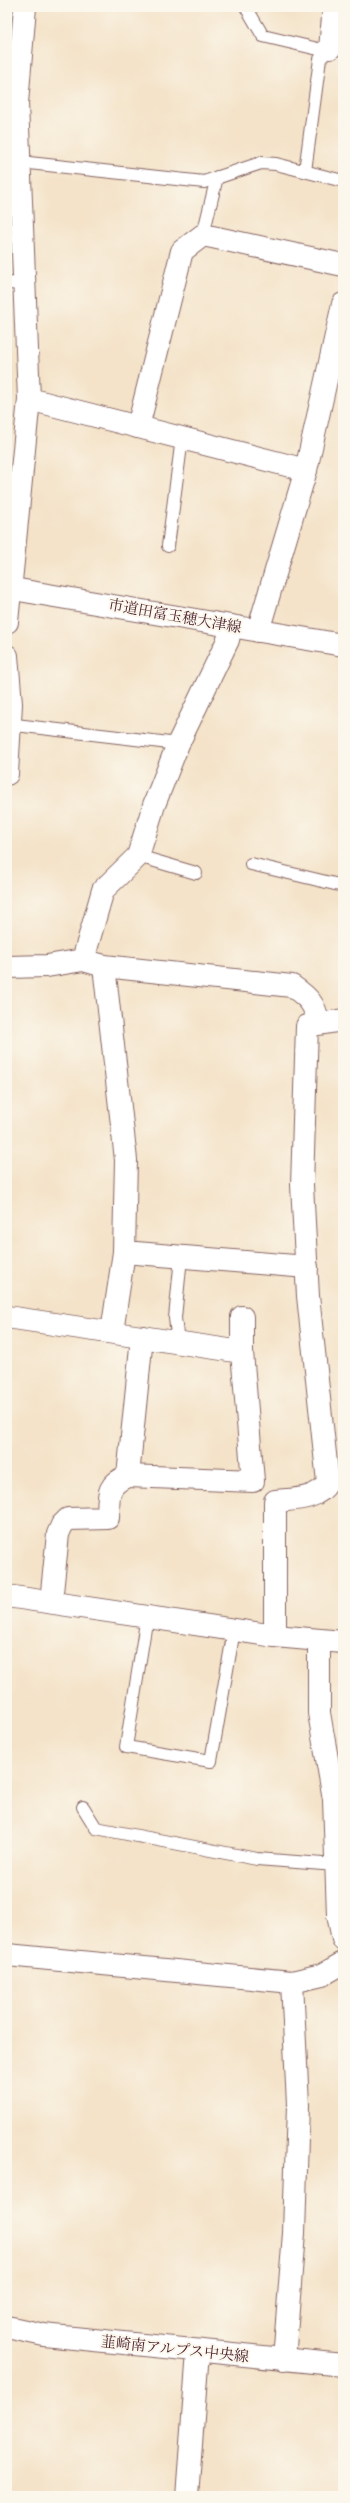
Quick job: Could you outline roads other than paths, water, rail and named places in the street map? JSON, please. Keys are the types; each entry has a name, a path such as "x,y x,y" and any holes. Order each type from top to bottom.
{"street":[{"path":"7,622 8,588 29,399 16,284 15,153 17,103 25,7"},
{"path":"334,7 337,48"},
{"path":"138,427 182,251 203,235 343,265"},
{"path":"258,631 306,470 343,304"},
{"path":"29,399 306,470"},
{"name":"市道田富玉穂大津線","path":"8,588 343,645"},
{"path":"83,960 103,890 138,856 154,805 178,744 228,640 231,626"},
{"path":"7,656 11,704 7,774"},
{"path":"7,967 47,966 83,960 104,966 292,986 308,997 315,1009 319,1023"},
{"path":"104,966 126,1160 124,1252 112,1332"},
{"path":"275,1636 276,1502 310,1496 323,1492 328,1482 306,1267 302,1185 307,1026 343,1020"},
{"path":"124,1252 306,1267"},
{"path":"7,1317 242,1352"},
{"path":"52,1602 58,1534 62,1525 68,1519 108,1518 109,1490 116,1481 128,1476 253,1482 242,1352 242,1317"},
{"path":"128,1476 142,1337"},
{"path":"7,1596 275,1636 343,1642"},
{"path":"319,1640 319,1713 334,1799 338,1915 343,1939"},
{"path":"7,1955 292,1982 322,1975 343,1963"},
{"path":"284,2360 294,2233 298,2105 292,1982"},
{"name":"韮崎南アルプス中央線","path":"7,2327 44,2336 343,2365"},
{"path":"187,2496 198,2352"}],"lane":[{"path":"246,7 263,36 318,49 337,48"},
{"path":"305,171 320,59 337,48"},
{"path":"15,153 204,182 261,163 276,164 343,181"},
{"path":"203,235 217,177"},
{"path":"168,546 182,438"},
{"path":"9,724 178,744"},
{"path":"138,856 196,873"},
{"path":"252,864 343,886"},
{"path":"178,1342 176,1318 182,1257"},
{"path":"147,1616 126,1747 211,1761 234,1630"},
{"path":"82,1807 96,1828 257,1859 336,1865"}]}
